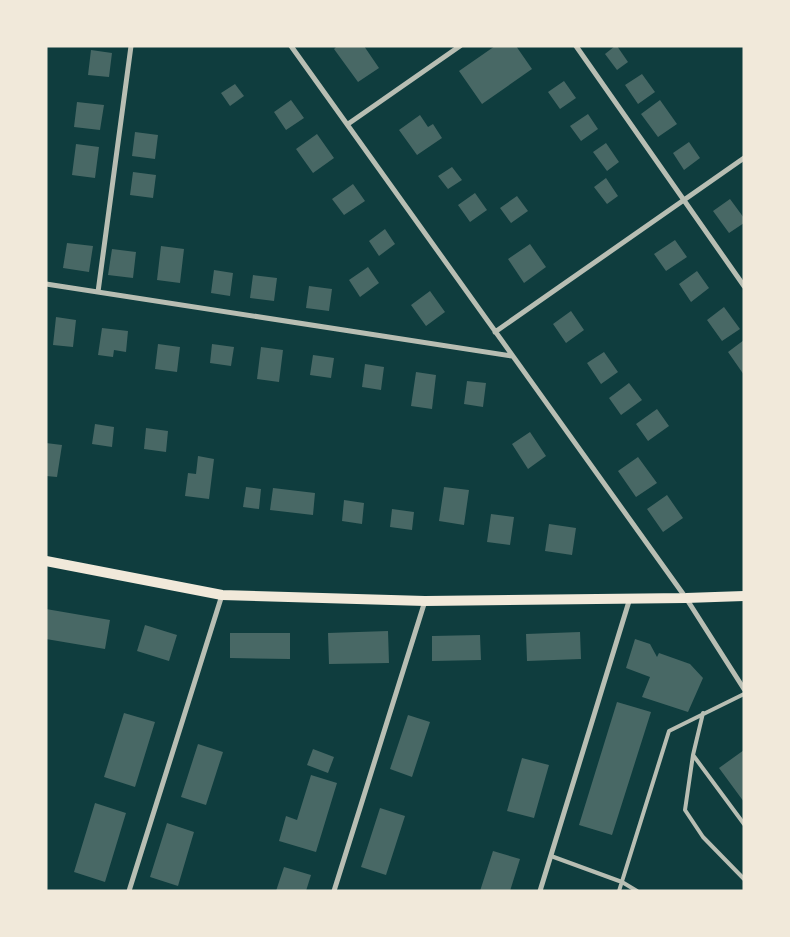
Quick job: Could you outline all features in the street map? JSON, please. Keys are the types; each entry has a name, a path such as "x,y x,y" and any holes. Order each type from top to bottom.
{"main road":[{"path":"46,561 222,595 425,601 744,596"}],"street":[{"path":"98,292 131,46"},
{"path":"291,46 686,598 744,689"},
{"path":"348,124 460,46"},
{"path":"576,46 744,286"},
{"path":"495,332 744,158"},
{"path":"46,284 512,356"},
{"path":"129,891 222,595"},
{"path":"540,891 630,598"},
{"path":"334,891 425,601"}],"lane":[{"path":"619,891 669,731 744,694"},
{"path":"703,713 693,755 685,810 703,837 744,879"},
{"path":"693,755 744,824"},
{"path":"551,856 622,882 637,891"}],"building":[{"path":"337,46 364,46 379,68 358,82 334,49"},
{"path":"495,46 516,46 532,69 482,104 459,71"},
{"path":"617,46 628,62 617,70 605,54"},
{"path":"91,50 112,53 109,77 88,75"},
{"path":"642,74 655,92 638,104 625,85"},
{"path":"564,81 576,98 560,109 548,92"},
{"path":"235,84 244,96 230,106 221,93"},
{"path":"291,100 304,118 286,130 274,112"},
{"path":"660,100 677,124 658,137 641,114"},
{"path":"77,102 104,105 100,130 74,127"},
{"path":"588,114 598,129 581,141 570,126"},
{"path":"420,115 428,127 433,124 442,138 417,155 399,130"},
{"path":"135,132 158,135 155,159 132,156"},
{"path":"317,134 334,158 313,173 296,149"},
{"path":"689,142 700,158 684,170 673,153"},
{"path":"606,143 619,162 607,171 593,152"},
{"path":"76,144 99,147 95,178 72,175"},
{"path":"452,167 462,180 448,189 438,176"},
{"path":"133,172 156,175 153,198 130,195"},
{"path":"606,178 618,196 607,204 594,187"},
{"path":"353,184 365,201 344,215 332,199"},
{"path":"475,193 487,210 470,222 458,205"},
{"path":"517,196 528,211 511,223 500,208"},
{"path":"730,199 744,218 744,223 729,233 713,211"},
{"path":"385,229 395,244 379,256 369,241"},
{"path":"675,240 687,257 666,271 654,254"},
{"path":"67,243 93,246 89,272 63,268"},
{"path":"530,244 546,267 524,283 508,259"},
{"path":"161,246 184,249 180,283 157,280"},
{"path":"112,249 136,252 133,278 108,275"},
{"path":"368,267 379,283 360,297 349,280"},
{"path":"214,270 233,273 230,296 211,293"},
{"path":"697,271 709,288 691,302 679,284"},
{"path":"253,275 277,278 274,301 250,298"},
{"path":"309,286 332,289 329,311 306,308"},
{"path":"430,291 445,312 426,326 411,305"},
{"path":"724,307 740,329 722,341 707,320"},
{"path":"571,311 584,330 566,343 553,324"},
{"path":"56,317 76,320 73,347 53,345"},
{"path":"102,328 128,331 126,352 114,350 113,357 98,355"},
{"path":"744,340 744,375 728,352"},
{"path":"158,344 180,347 177,372 155,369"},
{"path":"212,344 234,347 231,366 210,363"},
{"path":"261,347 283,350 279,382 257,379"},
{"path":"604,352 618,372 601,384 587,363"},
{"path":"313,355 334,358 331,378 310,375"},
{"path":"365,364 384,367 381,390 362,387"},
{"path":"416,372 436,375 432,409 411,406"},
{"path":"467,381 486,383 483,407 464,404"},
{"path":"629,383 642,400 621,415 609,398"},
{"path":"657,409 669,426 648,441 636,424"},
{"path":"95,424 114,427 112,447 92,444"},
{"path":"146,428 168,431 166,452 144,449"},
{"path":"530,432 546,456 528,469 512,444"},
{"path":"46,443 62,445 57,477 46,476"},
{"path":"198,456 214,459 209,499 185,496 188,473 196,474"},
{"path":"638,457 657,483 636,497 618,471"},
{"path":"246,487 261,489 259,509 243,507"},
{"path":"444,487 469,490 464,525 439,521"},
{"path":"273,488 315,493 313,515 270,510"},
{"path":"667,495 683,518 663,532 647,509"},
{"path":"344,500 364,503 362,524 342,521"},
{"path":"392,509 414,512 412,530 390,527"},
{"path":"491,514 514,517 510,545 487,542"},
{"path":"549,524 576,528 572,555 545,551"},
{"path":"46,609 110,620 105,649 46,639"},
{"path":"145,625 177,635 169,661 137,651"},
{"path":"388,631 389,663 329,664 328,633"},
{"path":"580,632 581,659 527,661 526,634"},
{"path":"230,633 290,633 290,659 230,658"},
{"path":"480,635 481,660 432,661 432,636"},
{"path":"635,639 650,644 657,657 659,653 690,664 703,678 688,712 642,697 650,677 626,668"},
{"path":"617,702 651,712 612,835 579,825"},
{"path":"124,713 155,722 135,787 104,777"},
{"path":"408,715 430,722 412,777 390,769"},
{"path":"198,744 223,752 206,805 181,797"},
{"path":"313,749 334,757 328,773 307,765"},
{"path":"744,750 744,802 719,768"},
{"path":"522,758 549,765 534,818 507,811"},
{"path":"311,775 337,783 316,852 279,841 286,816 297,820"},
{"path":"95,803 126,813 105,882 74,872"},
{"path":"380,808 405,816 386,875 361,867"},
{"path":"167,823 194,832 178,886 150,877"},
{"path":"493,851 520,859 510,891 480,891"},
{"path":"284,867 311,875 306,891 276,891"}]}
